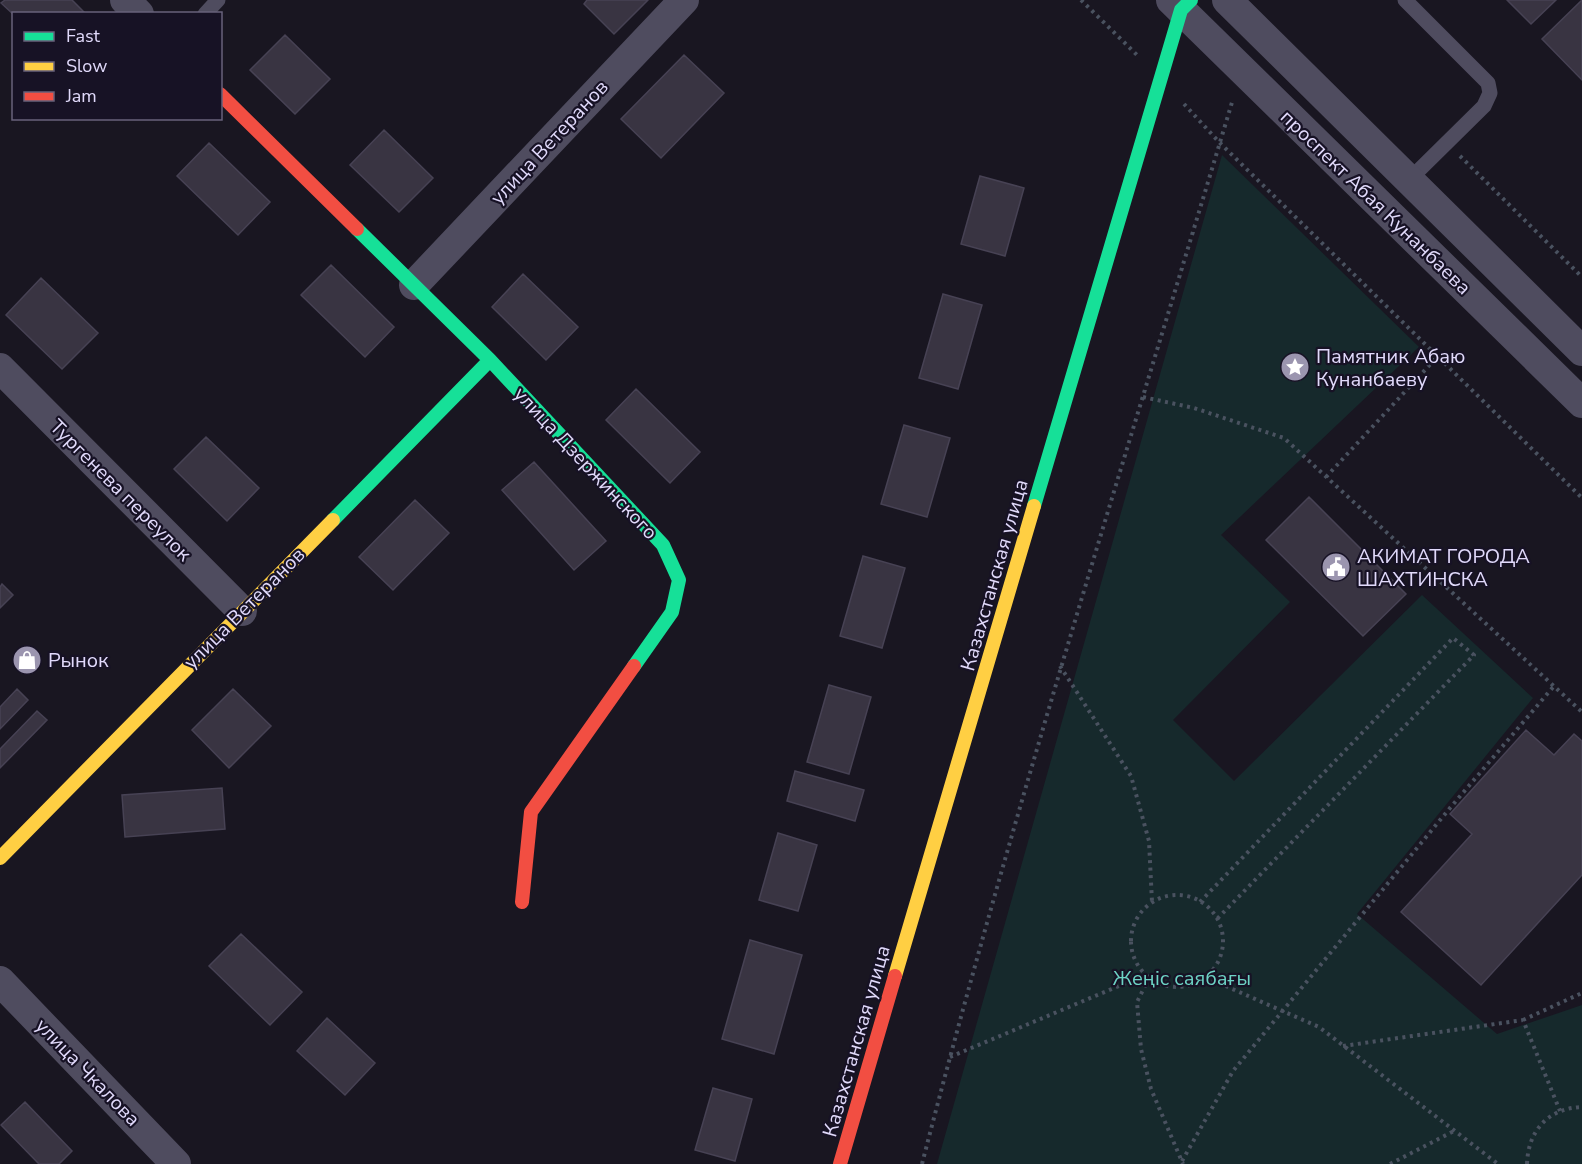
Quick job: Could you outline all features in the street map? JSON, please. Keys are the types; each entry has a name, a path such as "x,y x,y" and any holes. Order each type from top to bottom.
{"street":[{"path":"125,0 137,12"},
{"name":"улица Ветеранов","path":"414,285 684,0"},
{"name":"проспект Абая Кунанбаева","path":"1227,0 1582,351"},
{"name":"Казахстанская улица","path":"840,1164 1161,79 1181,3"},
{"name":"проспект Абая Кунанбаева","path":"1181,3 1242,70 1582,403"},
{"name":"улица Дзержинского","path":"222,96 490,360 663,545 679,580 672,612 531,812 522,902"},
{"name":"улица Ветеранов","path":"0,858 490,360"},
{"name":"Тургенева переулок","path":"0,368 242,611"},
{"name":"улица Чкалова","path":"0,981 176,1164"}],"lane":[{"path":"207,12 218,0"},
{"path":"1405,0 1488,83 1490,93 1487,101 1409,180"}],"path":[{"path":"1081,0 1161,79 1220,143 1582,498"},
{"path":"921,1164 1060,666 1242,70"},
{"path":"1447,142 1582,278"},
{"path":"1326,477 1438,356"},
{"path":"1143,397 1194,408 1284,438 1582,712"},
{"path":"1200,902 1453,638 1474,655 1216,919"},
{"path":"1060,666 1131,776 1149,841 1152,902"},
{"path":"1183,1162 1233,1071 1554,686"},
{"path":"1176,895 1200,902 1216,919 1222,934 1219,960 1205,977 1190,985 1164,986 1147,976 1135,961 1131,935 1141,912 1152,902 1176,895"},
{"path":"949,1057 1147,976"},
{"path":"1147,976 1137,1002 1141,1049 1151,1089 1183,1162"},
{"path":"1205,977 1319,1027 1498,1164"},
{"path":"1343,1046 1523,1020 1582,993"},
{"path":"1523,1020 1560,1111"},
{"path":"1527,1164 1532,1135 1541,1123 1560,1111 1582,1107"},
{"path":"1390,1164 1454,1131"}],"green space":[{"name":"Жеңіс саябағы","path":"1222,155 1419,347 1221,535 1290,602 1173,720 1234,781 1422,595 1533,698 1357,914 1497,1034 1582,1005 1582,1164 937,1164"}],"building":[{"path":"5,0 72,0 84,12 12,13 1,3"},
{"path":"587,0 648,0 614,34 584,4"},
{"path":"1507,0 1556,0 1531,24"},
{"path":"1582,0 1582,80 1542,39"},
{"path":"285,35 330,79 295,114 250,70"},
{"path":"684,55 724,93 661,158 621,119"},
{"path":"384,130 433,178 399,212 350,165"},
{"path":"209,143 270,202 238,235 177,176"},
{"path":"980,176 1024,188 1005,256 961,244"},
{"path":"331,265 394,327 365,357 301,295"},
{"path":"523,274 578,327 546,360 492,307"},
{"path":"41,278 98,333 62,369 6,315"},
{"path":"943,294 982,305 958,389 919,378"},
{"path":"636,389 700,452 670,483 606,420"},
{"path":"904,425 950,438 927,517 881,504"},
{"path":"206,437 259,488 227,521 174,469"},
{"path":"534,462 606,541 574,570 502,490"},
{"name":"АКИМАТ ГОРОДА ШАХТИНСКА","path":"1309,497 1406,594 1363,636 1266,540"},
{"path":"415,500 449,533 393,590 359,557"},
{"path":"863,556 905,568 882,648 840,636"},
{"path":"2,584 13,595 0,608 0,587"},
{"path":"829,685 871,697 849,774 807,762"},
{"path":"17,689 28,700 0,729 0,707"},
{"path":"233,689 271,726 229,768 192,730"},
{"path":"37,711 47,720 0,768 0,749"},
{"path":"1526,730 1554,755 1574,734 1582,741 1582,875 1481,985 1401,912 1472,834 1450,814"},
{"path":"795,771 864,790 855,821 787,801"},
{"path":"222,788 225,829 125,837 122,795"},
{"path":"778,833 817,845 798,911 759,900"},
{"path":"241,934 302,992 270,1025 209,966"},
{"path":"750,940 802,955 774,1054 722,1039"},
{"path":"327,1018 375,1063 345,1095 297,1051"},
{"path":"713,1088 752,1099 735,1161 695,1150"},
{"path":"25,1102 72,1151 59,1164 39,1164 1,1125"}],"traffic: fast":[{"path":"1034,506 1181,10 1191,0"},
{"path":"357,229 490,360 663,545 679,580 672,612 634,666"},
{"path":"333,520 490,360"}],"traffic: slow":[{"path":"895,976 1034,506"},
{"path":"0,858 333,520"}],"traffic: jam":[{"path":"222,96 357,229"},
{"path":"522,902 531,812 634,666"},
{"path":"840,1164 895,976"}],"place":[{"name":"Памятник Абаю Кунанбаеву","path":"1295,367"},
{"name":"АКИМАТ ГОРОДА ШАХТИНСКА","path":"1336,567"},
{"name":"Рынок","path":"27,660"}]}
